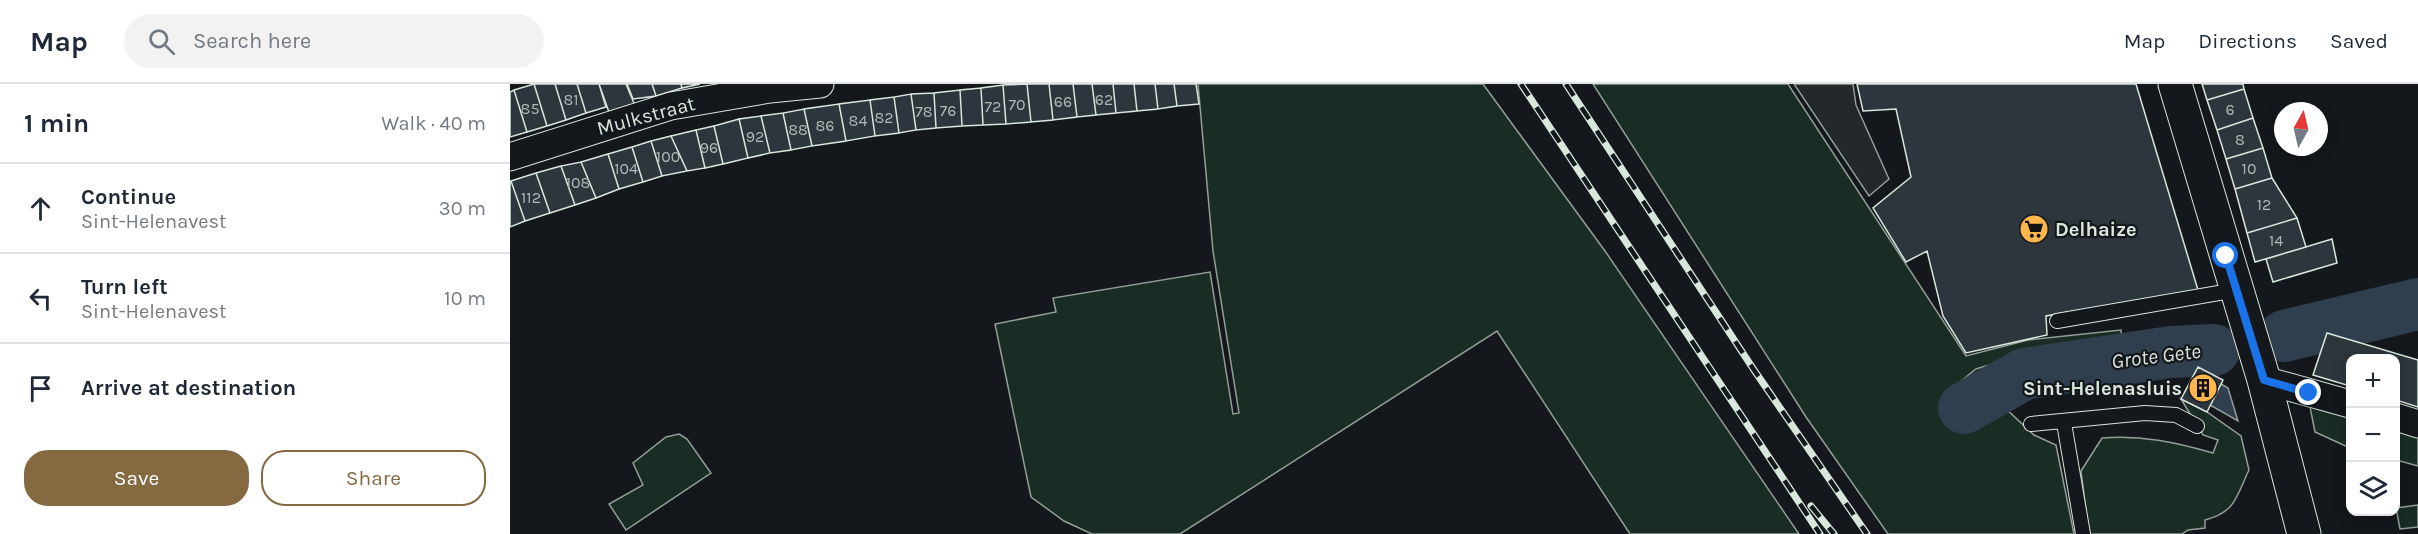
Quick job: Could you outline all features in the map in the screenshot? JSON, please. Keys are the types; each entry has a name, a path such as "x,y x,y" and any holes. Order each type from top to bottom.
{"street":[{"name":"Mulkstraat","path":"510,157 671,106 770,89 820,84"},
{"path":"2175,84 2264,380 2304,534"},
{"path":"2264,380 2346,403"},
{"path":"2400,418 2418,424"}],"lane":[{"path":"2057,321 2236,290"},
{"path":"2031,424 2064,423 2145,413 2176,415 2197,426"},
{"path":"2064,423 2083,534"}],"green space":[{"path":"1198,84 1483,84 1605,251 1799,534 1630,534 1497,331 1180,534 1092,534 1064,521 1031,497 995,324 1056,312 1053,298 1210,272 1233,414 1239,413 1213,251"},
{"path":"1593,84 1788,84 1966,356 2028,340 2121,330 2123,348 2036,351 1976,369 1943,396 1973,423 2004,407 2034,435 2056,445 2074,534 1888,534 1806,417"},
{"path":"2181,399 2207,412 2241,436 2249,470 2234,502 2223,513 2205,520 2205,528 2188,530 2182,534 2089,534 2081,471 2102,438 2158,440 2213,453 2218,440 2203,435"},
{"path":"2309,402 2346,413 2346,446 2315,432"},
{"path":"2400,428 2418,434 2418,466 2400,461"},
{"path":"679,434 687,439 711,473 626,530 609,504 643,485 633,463 666,437"},
{"path":"2418,505 2418,527 2400,529 2398,516 2400,516 2400,507"}],"shaded area":[{"path":"1794,84 1853,84 1856,105 1889,179 1869,196"}],"water":[{"path":"2221,384 2228,388 2238,421 2210,405"}],"building":[{"path":"534,84 555,84 566,120 547,126"},
{"path":"534,84 547,126 527,132 514,90"},
{"path":"555,84 577,84 586,113 566,120"},
{"path":"577,84 599,84 606,107 586,113"},
{"path":"599,84 626,84 636,108 610,115"},
{"path":"627,84 652,84 656,96 633,99"},
{"path":"652,84 681,84 682,88 656,96"},
{"path":"681,84 700,84 682,88"},
{"path":"1027,84 1031,122 1006,124 1003,85"},
{"path":"1027,84 1049,84 1053,120 1031,122"},
{"path":"1049,84 1073,84 1077,117 1053,120"},
{"path":"1073,84 1092,84 1096,115 1077,117"},
{"path":"1092,84 1113,84 1116,113 1096,115"},
{"path":"1113,84 1134,84 1137,111 1116,113"},
{"path":"1134,84 1155,84 1158,109 1137,111"},
{"path":"1155,84 1174,84 1177,106 1158,109"},
{"path":"1174,84 1196,84 1199,104 1177,106"},
{"name":"Delhaize","path":"1857,84 2136,84 2198,290 2046,316 2047,335 1966,353 1943,316 1927,251 1906,262 1873,208 1911,177 1896,109 1863,111"},
{"path":"2202,84 2243,84 2244,89 2207,100"},
{"path":"1003,85 1006,124 983,125 981,88"},
{"path":"981,88 983,125 962,126 960,90"},
{"path":"2244,89 2253,118 2217,130 2207,100"},
{"path":"514,90 527,132 510,137 510,92"},
{"path":"960,90 962,126 936,128 934,93"},
{"path":"934,93 936,128 916,130 911,94"},
{"path":"911,94 916,130 899,133 894,97"},
{"path":"894,97 899,133 875,136 870,100"},
{"path":"870,100 875,136 846,141 839,104"},
{"path":"839,104 846,141 812,146 804,109"},
{"path":"804,109 812,146 791,150 783,113"},
{"path":"783,113 791,150 770,153 761,116"},
{"path":"761,116 770,153 748,158 739,119"},
{"path":"2253,118 2263,148 2226,159 2217,130"},
{"path":"739,119 748,158 723,164 714,126"},
{"path":"714,126 723,164 705,168 696,130"},
{"path":"696,130 705,168 687,171 671,136"},
{"path":"671,136 687,171 662,176 651,141"},
{"path":"651,141 662,176 643,182 632,147"},
{"path":"632,147 643,182 619,189 608,154"},
{"path":"2263,148 2272,178 2235,189 2226,159"},
{"path":"608,154 619,189 596,198 581,162"},
{"path":"581,162 596,198 575,205 561,166"},
{"path":"561,166 575,205 550,213 536,173"},
{"path":"536,173 550,213 525,221 511,181"},
{"path":"2272,178 2297,218 2247,233 2235,189"},
{"path":"510,182 525,221 510,227"},
{"path":"2297,218 2306,247 2255,262 2247,233"},
{"path":"2332,239 2337,263 2273,282 2266,259"},
{"path":"2327,333 2398,354 2346,354 2346,385 2313,375"},
{"path":"2400,355 2418,360 2418,407 2400,401"},
{"name":"Sint-Helenasluis","path":"2198,367 2223,380 2207,412 2181,399"}],"waterway":[{"name":"Grote Gete","path":"2284,336 2418,304"},
{"name":"Grote Gete","path":"1964,408 2024,374 2171,352 2214,350"}],"railway":[{"path":"1521,84 1820,534"},
{"path":"1566,84 1754,370 1867,534"},
{"path":"1811,506 1834,534"}],"place":[{"name":"Delhaize","path":"2034,229"},
{"name":"Sint-Helenasluis","path":"2203,388"}],"route":[{"path":"2226,256 2264,380 2309,393"}]}
